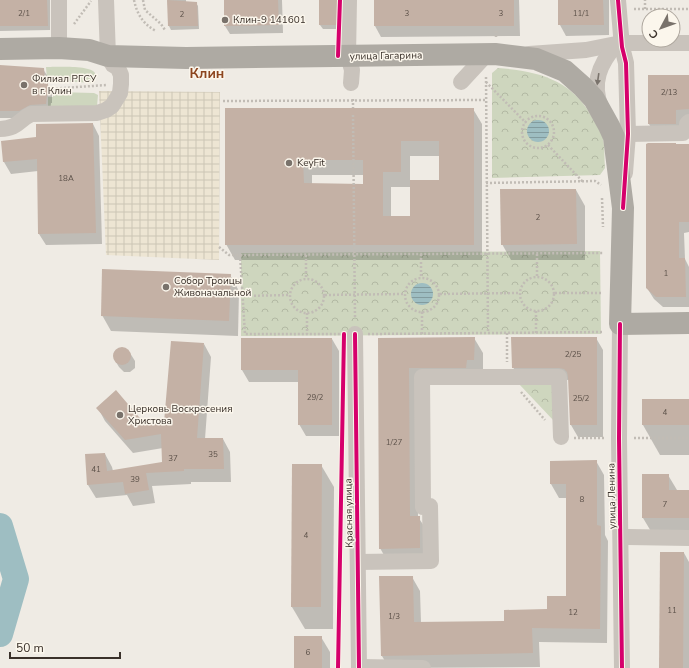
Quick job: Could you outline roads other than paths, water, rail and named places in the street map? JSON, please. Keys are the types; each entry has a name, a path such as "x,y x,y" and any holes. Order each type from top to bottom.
{"highway":[{"name":"улица Гагарина","path":"0,49 59,48 89,50 108,56 186,58 348,56 489,61"},
{"path":"489,61 536,59 565,71 594,99 614,137 623,208 612,328 689,323"}],"street":[{"path":"59,0 59,48"},
{"path":"0,129 16,126 25,117 31,114 97,113 112,106 117,99 121,84 121,75 118,68 113,65 108,56 106,0"},
{"path":"349,0 348,56 352,70 351,83"},
{"path":"618,5 619,41 626,63 628,134 623,208"},
{"path":"604,116 598,96 598,78 602,63 619,41"},
{"name":"улица Гагарина","path":"489,61 536,54 586,50 619,41 689,43"},
{"path":"461,82 489,61"},
{"path":"628,134 683,133 687,129 687,124 689,122"},
{"name":"улица Ленина","path":"612,328 619,438 622,668"},
{"name":"Красная улица","path":"348,336 358,562 359,668"},
{"path":"358,562 431,561 430,506 423,506 422,377 559,377 561,438"},
{"path":"628,537 689,538"},
{"path":"359,668 422,668"}],"water":[{"path":"538,120 546,123 549,131 546,139 538,142 530,139 527,131 530,123"},
{"path":"422,283 430,286 433,294 430,302 422,305 414,302 411,294 414,286"}],"waterway":[{"path":"0,526 16,579 0,634"}],"place":[{"name":"Клин-9 141601","path":"225,20"},
{"name":"Филиал РГСУ в г. Клин","path":"24,85"},
{"name":"KeyFit","path":"289,163"},
{"name":"Собор Троицы Живоначальной","path":"166,287"},
{"name":"Церковь Воскресения Христова","path":"120,415"}],"district":[{"name":"Клин","path":"207,73"}]}
